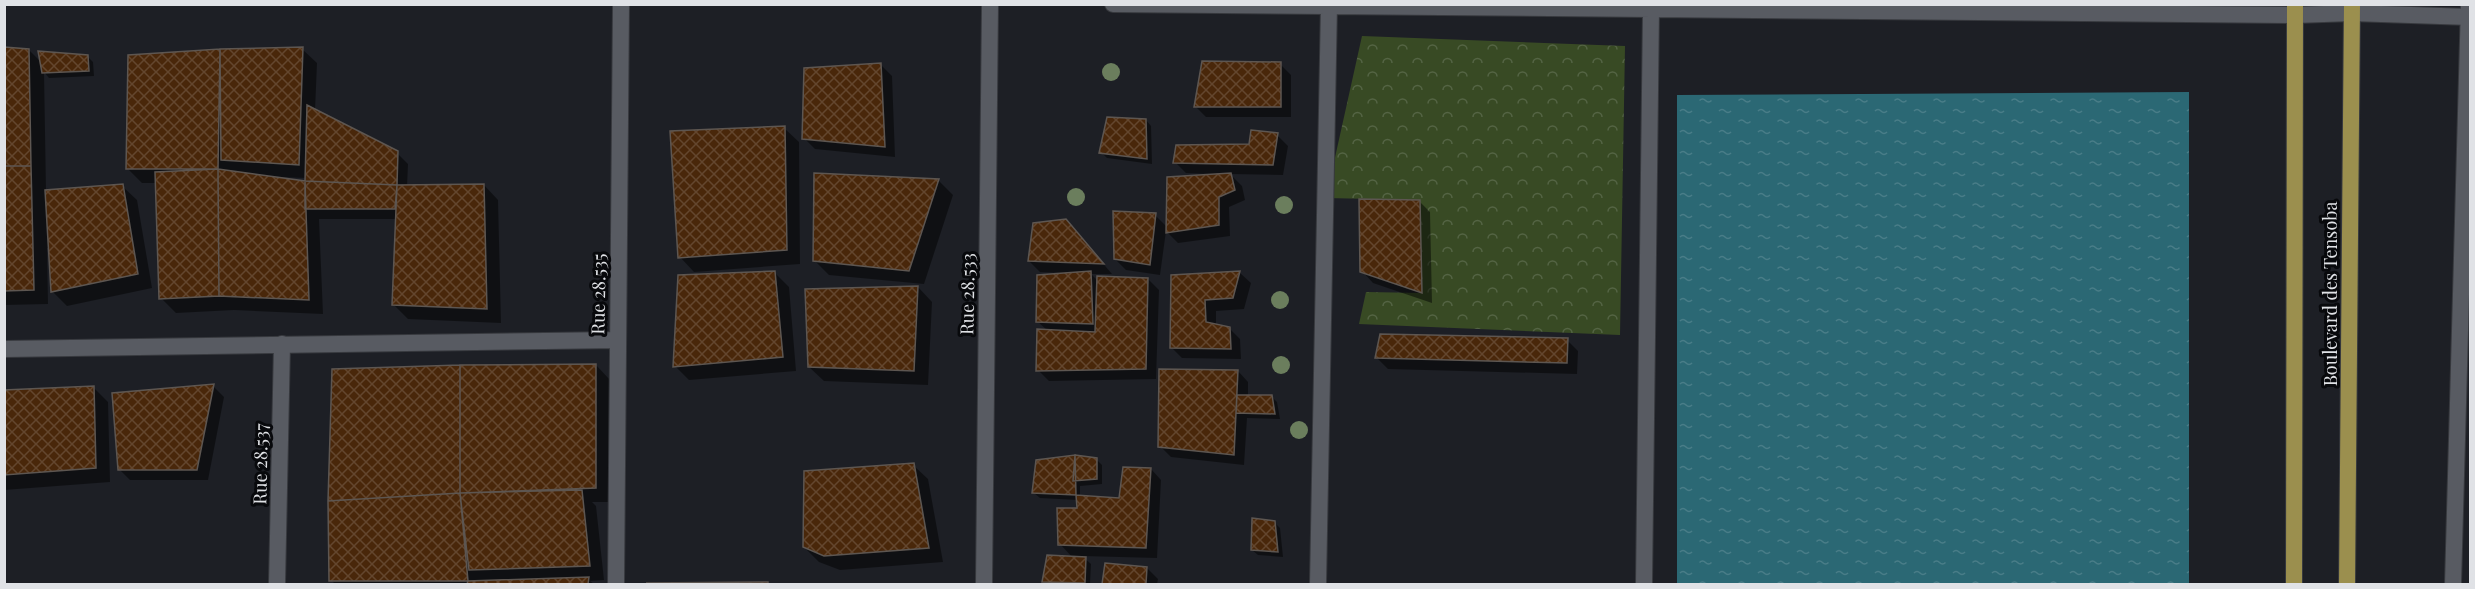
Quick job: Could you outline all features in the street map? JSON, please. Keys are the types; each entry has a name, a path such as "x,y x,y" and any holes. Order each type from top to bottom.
{"main road":[{"name":"Boulevard des Tensoba","path":"2347,585 2352,9"},
{"name":"Boulevard des Tensoba","path":"2294,585 2295,10"}],"street":[{"name":"Rue 28.535","path":"616,585 616,340 621,4"},
{"name":"Rue 28.533","path":"984,585 990,4"},
{"path":"1113,4 1651,9 2352,9 2470,13 2453,585"},
{"path":"1318,585 1330,5"},
{"path":"1644,585 1651,9"},
{"path":"4,350 616,340"},
{"name":"Rue 28.537","path":"277,585 282,344"}],"green space":[{"path":"1362,36 1625,46 1620,335 1359,324 1366,292 1422,293 1420,200 1326,198"}],"water":[{"path":"2189,92 2189,584 1677,584 1677,95"}],"building":[{"path":"4,47 29,49 31,166 4,166"},
{"path":"303,47 299,165 221,160 220,49"},
{"path":"220,49 218,169 126,169 128,55"},
{"path":"38,51 88,55 89,71 42,73"},
{"path":"1202,61 1281,62 1281,107 1194,107"},
{"path":"881,63 885,147 802,139 804,68"},
{"path":"307,105 398,151 397,185 305,181"},
{"path":"1107,117 1146,119 1147,159 1099,153"},
{"path":"785,126 787,250 678,258 670,131"},
{"path":"1251,130 1278,133 1273,165 1173,163 1176,145 1249,144"},
{"path":"4,166 31,166 34,290 4,291"},
{"path":"218,169 219,296 159,299 155,172"},
{"path":"218,169 305,181 309,300 219,296"},
{"path":"814,173 939,179 909,271 813,261"},
{"path":"1231,173 1235,190 1219,197 1219,225 1166,233 1167,177"},
{"path":"305,181 397,185 395,209 305,209"},
{"path":"123,184 138,274 51,292 45,190"},
{"path":"484,184 487,309 392,305 397,185"},
{"path":"1359,199 1420,200 1422,293 1360,272"},
{"path":"1113,211 1156,213 1150,265 1114,259"},
{"path":"1066,219 1104,264 1028,261 1033,223"},
{"path":"775,271 783,357 673,367 678,275"},
{"path":"1091,271 1093,324 1036,322 1037,275"},
{"path":"1240,271 1233,298 1205,300 1206,322 1230,327 1231,349 1170,348 1171,275"},
{"path":"1097,276 1148,278 1146,369 1036,371 1037,329 1095,332"},
{"path":"918,286 914,371 808,367 805,289"},
{"path":"1380,334 1568,338 1567,363 1375,358"},
{"path":"596,364 596,488 460,493 460,365"},
{"path":"460,365 460,493 328,501 332,369"},
{"path":"1159,369 1238,370 1234,455 1158,447"},
{"path":"214,384 197,470 118,470 112,393"},
{"path":"94,386 96,468 4,475 4,390"},
{"path":"1237,395 1272,395 1275,414 1236,413"},
{"path":"1075,455 1097,458 1097,479 1073,481"},
{"path":"1075,455 1076,495 1032,493 1036,460"},
{"path":"914,463 929,548 824,556 803,547 804,471"},
{"path":"1123,467 1151,468 1146,548 1058,545 1057,508 1077,508 1076,495 1119,498"},
{"path":"582,490 590,566 469,570 460,493"},
{"path":"460,493 468,581 329,581 328,501"},
{"path":"1252,518 1275,521 1278,552 1251,550"},
{"path":"1047,555 1086,557 1085,583 1042,582"},
{"path":"1105,563 1147,567 1146,584 1102,584"},
{"path":"589,577 588,584 467,584 468,581"},
{"path":"768,582 768,584 646,583"}]}
